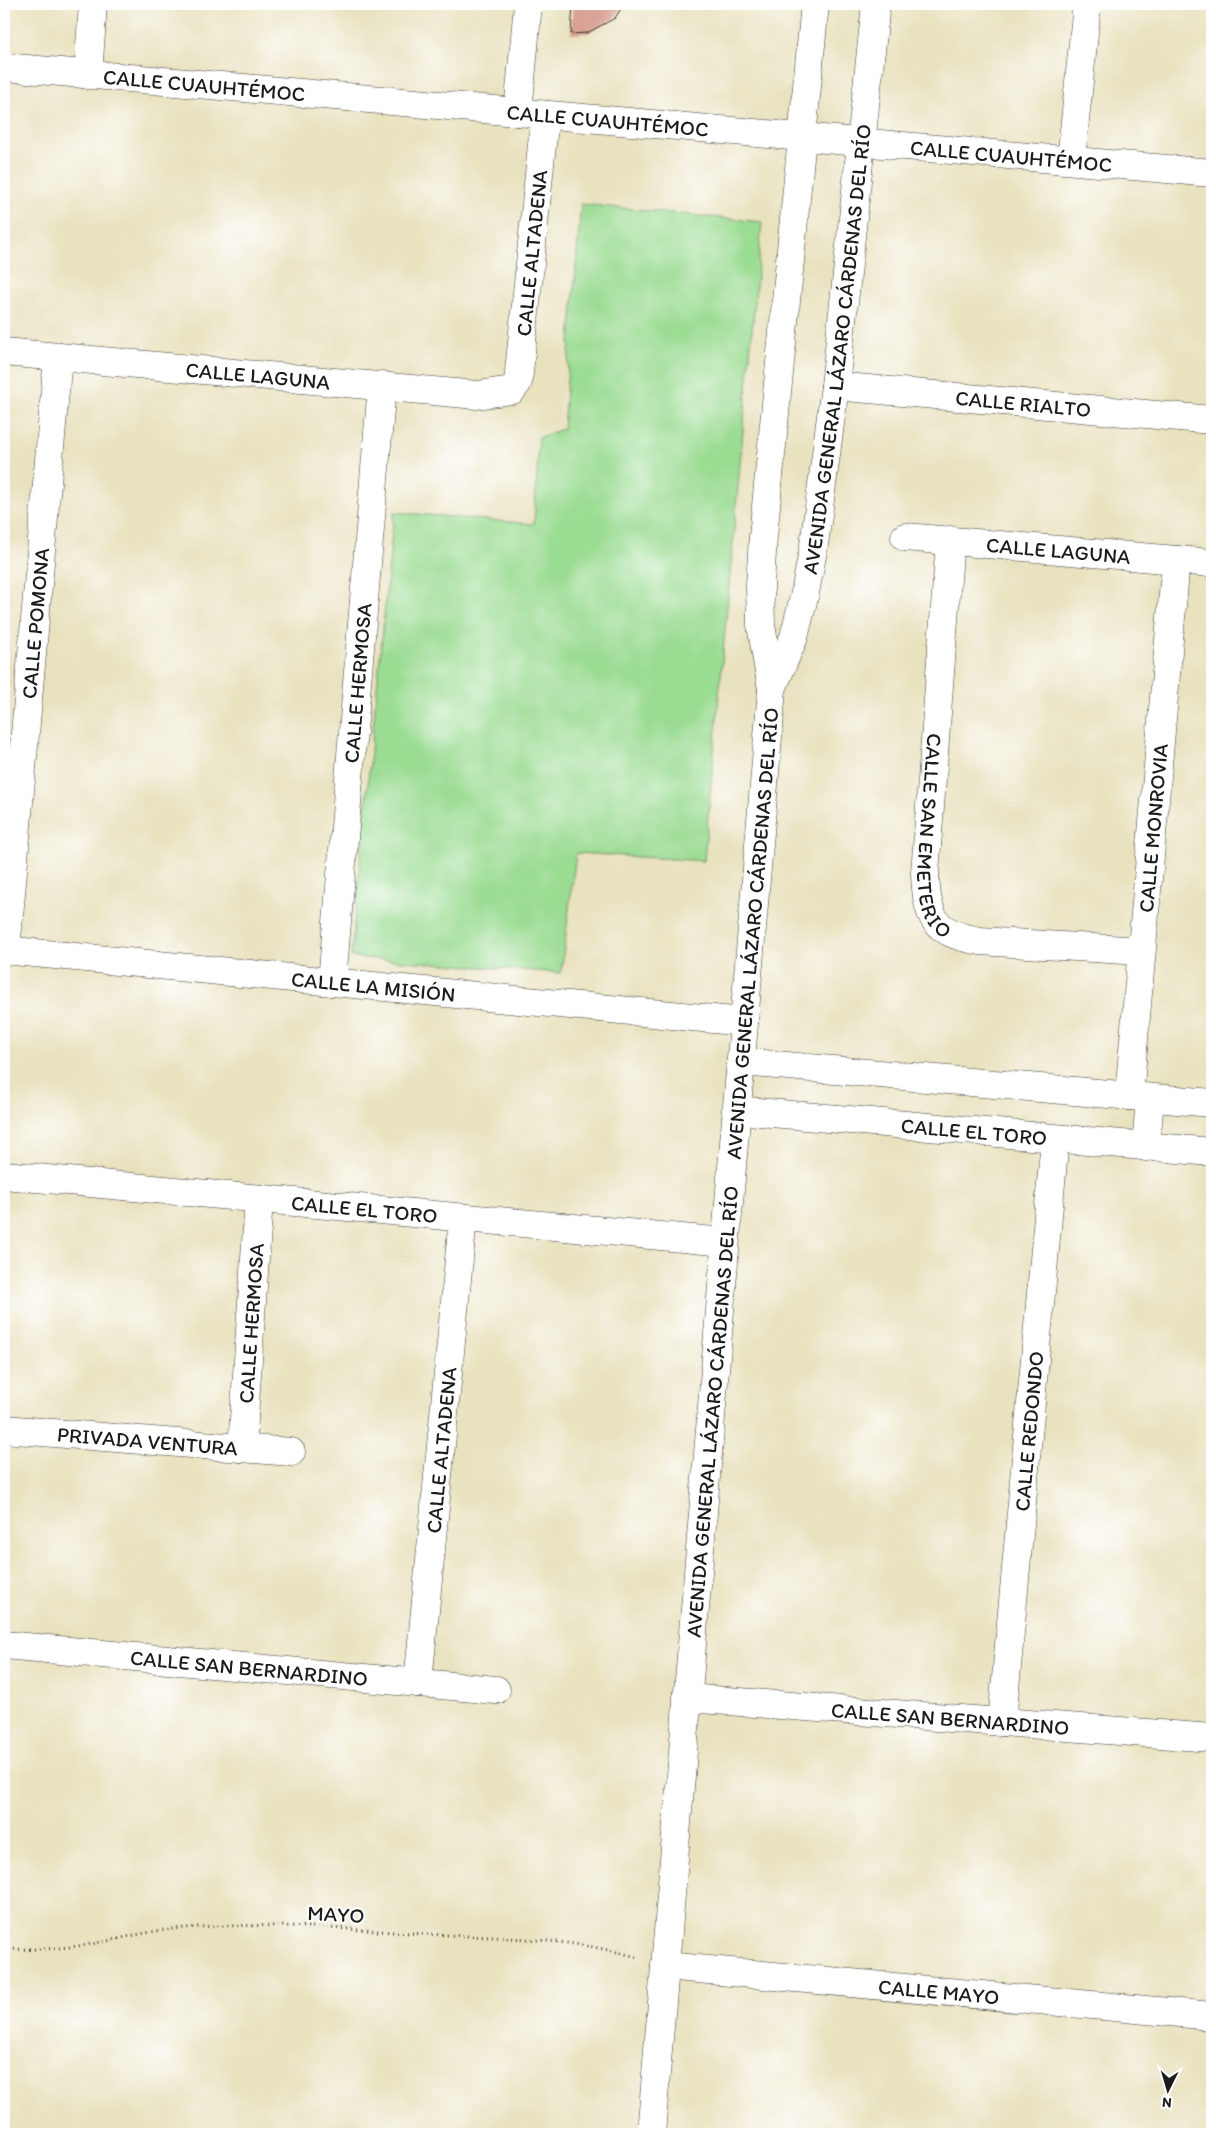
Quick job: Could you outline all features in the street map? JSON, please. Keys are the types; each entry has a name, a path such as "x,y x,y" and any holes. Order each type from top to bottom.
{"street":[{"path":"88,75 93,4"},
{"name":"CALLE ALTADENA","path":"512,390 518,382 531,114 528,4"},
{"name":"AVENIDA GENERAL LÁZARO CÁRDENAS DEL RÍO","path":"651,2134 772,689 761,625 760,585 815,4"},
{"name":"AVENIDA GENERAL LÁZARO CÁRDENAS DEL RÍO","path":"772,689 794,637 805,593 814,544 835,386 876,4"},
{"path":"1071,160 1087,4"},
{"name":"CALLE CUAUHTÉMOC","path":"4,68 1212,173"},
{"name":"CALLE LAGUNA","path":"4,352 382,384 478,395 512,390"},
{"name":"CALLE POMONA","path":"5,950 58,357"},
{"name":"CALLE HERMOSA","path":"332,982 382,384"},
{"name":"CALLE RIALTO","path":"835,386 1212,420"},
{"name":"CALLE LAGUNA","path":"905,537 1212,563"},
{"name":"CALLE SAN EMETERIO","path":"950,540 925,873 926,898 932,916 944,930 960,937 1141,951"},
{"name":"CALLE MONROVIA","path":"1146,1147 1140,1097 1141,951 1176,560"},
{"name":"CALLE LA MISIÓN","path":"5,950 744,1022"},
{"path":"741,1062 1212,1103"},
{"name":"CALLE EL TORO","path":"736,1110 1212,1152"},
{"name":"CALLE REDONDO","path":"1002,1722 1055,1139"},
{"name":"CALLE EL TORO","path":"4,1175 725,1242"},
{"name":"CALLE HERMOSA","path":"242,1448 259,1199"},
{"name":"CALLE ALTADENA","path":"418,1683 463,1218"},
{"name":"PRIVADA VENTURA","path":"4,1429 290,1452"},
{"name":"CALLE SAN BERNARDINO","path":"4,1645 496,1690"},
{"name":"CALLE SAN BERNARDINO","path":"688,1698 1212,1738"},
{"name":"CALLE MAYO","path":"665,1966 1212,2016"}],"path":[{"name":"MAYO","path":"4,1949 26,1950 89,1944 164,1930 240,1926 287,1926 544,1941 589,1946 665,1966"}],"green space":[{"path":"581,204 762,222 704,861 576,853 561,973 351,957 394,512 534,524 539,437 563,429"}],"building":[{"path":"573,4 624,4 615,18 587,33 571,34"}]}
